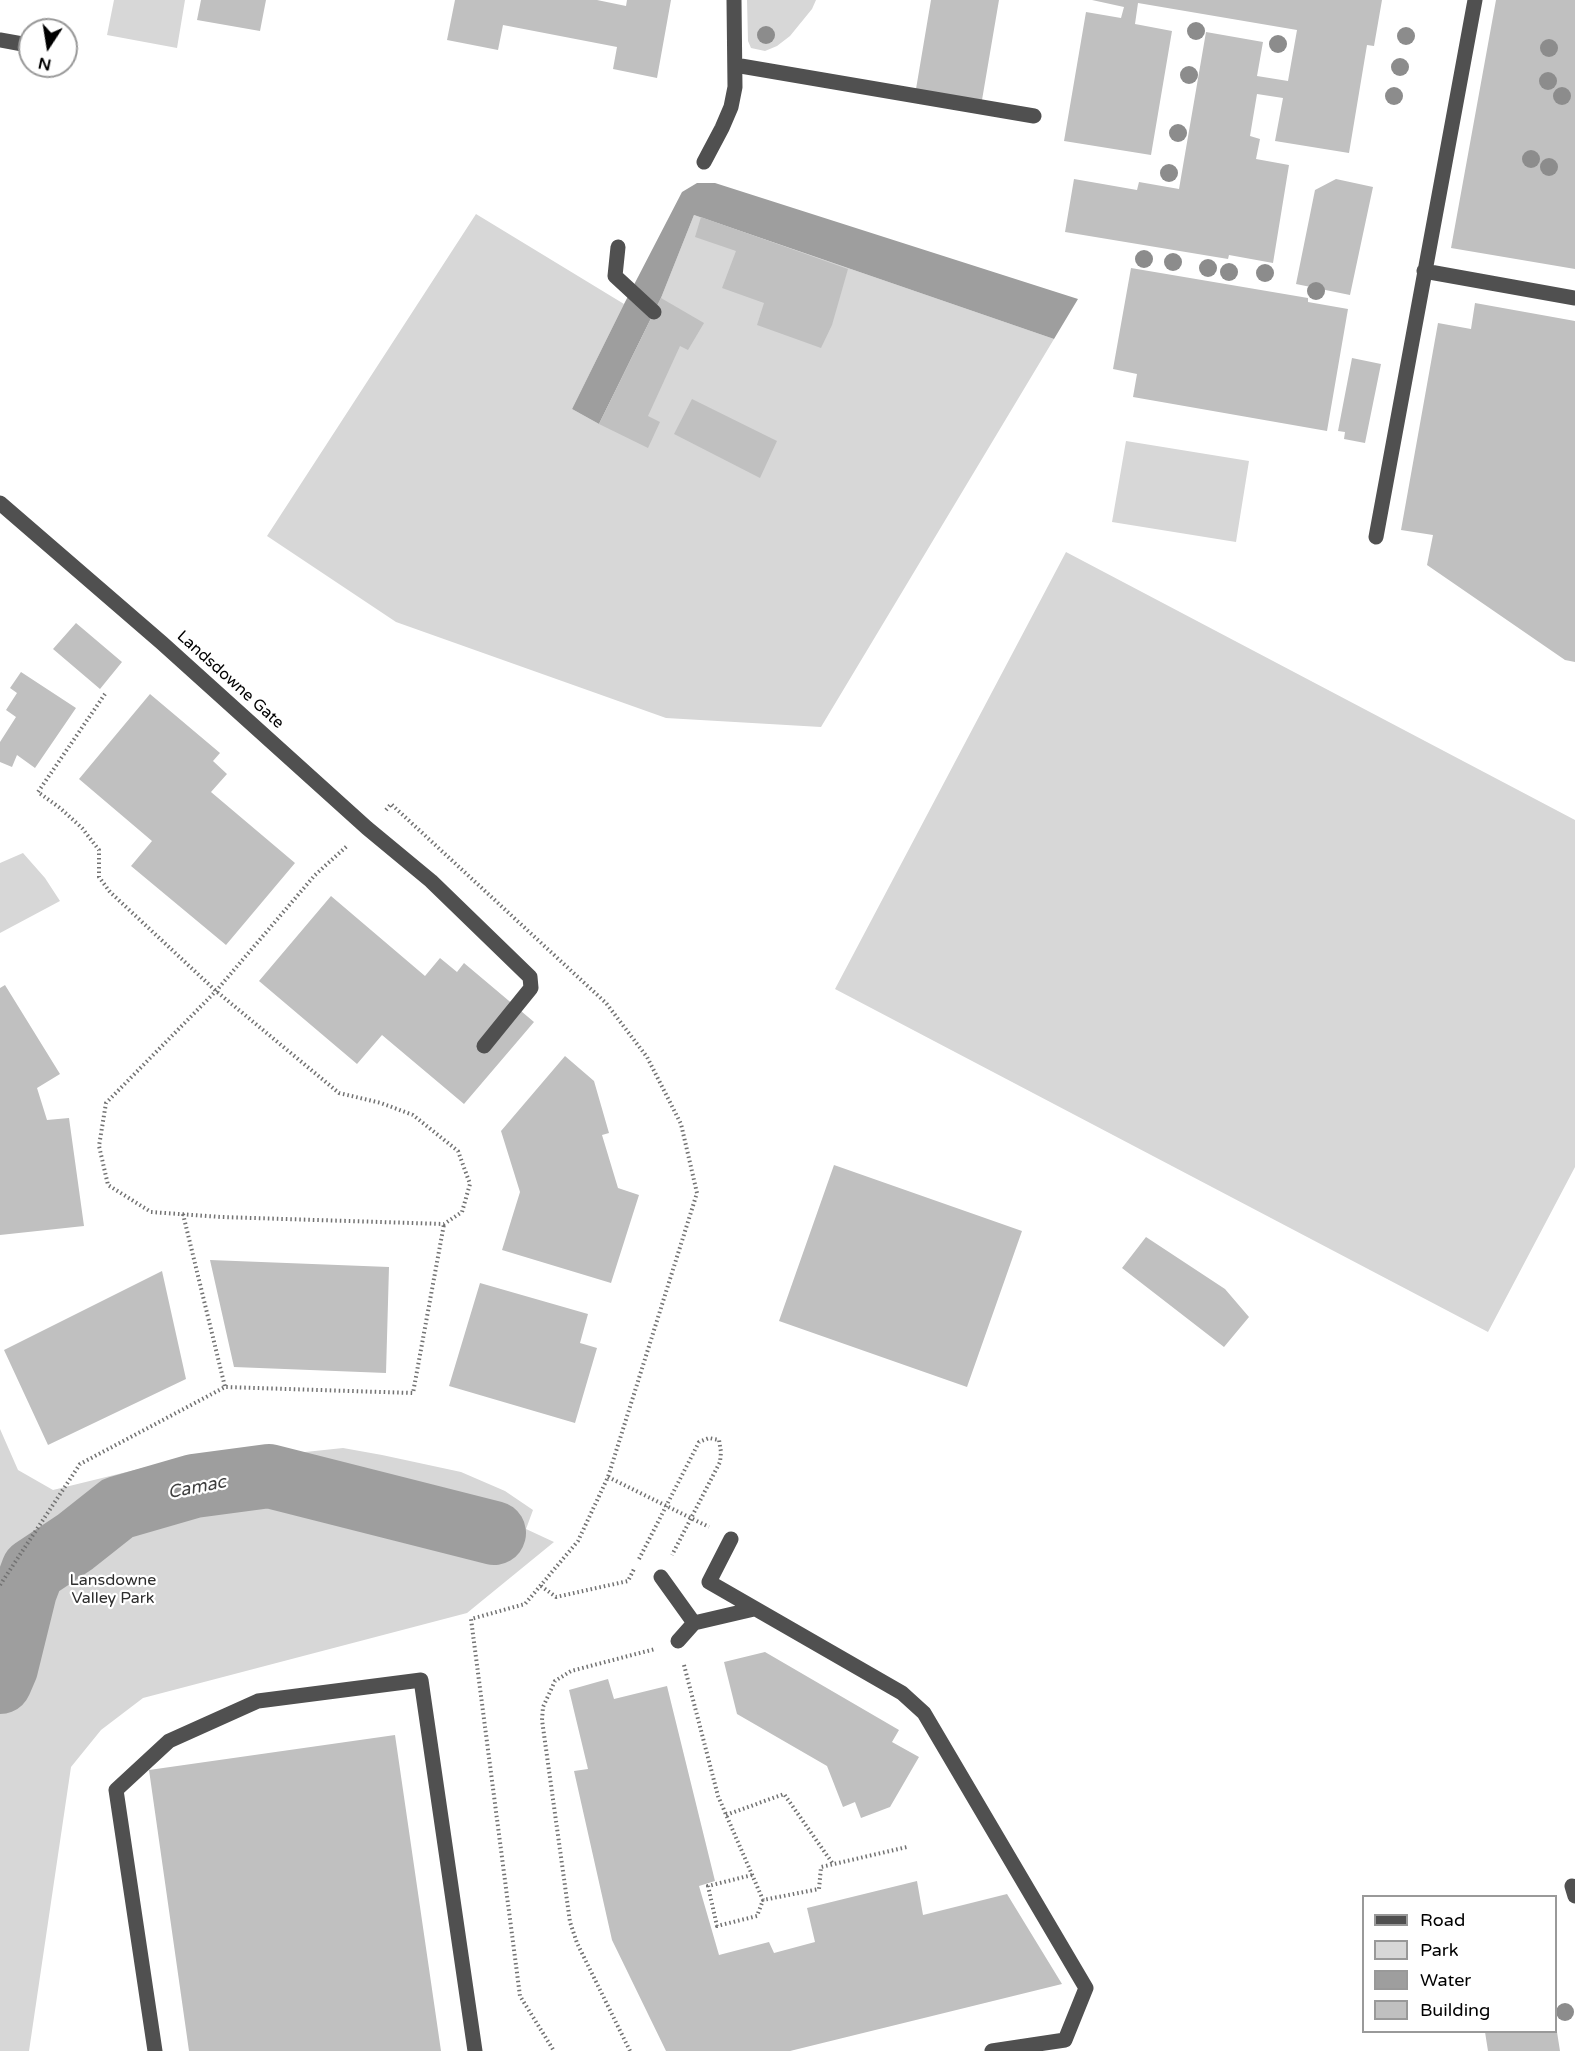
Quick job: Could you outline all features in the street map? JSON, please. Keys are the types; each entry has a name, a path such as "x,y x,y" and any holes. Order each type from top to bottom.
{"street":[{"path":"704,162 723,128 735,87 734,0"},
{"path":"1376,537 1475,0"},
{"path":"0,40 18,43"},
{"path":"735,65 1034,116"},
{"path":"618,247 615,276 654,312"},
{"path":"1424,271 1575,298"},
{"name":"Landsdowne Gate","path":"0,503 162,643 367,828 435,885 530,977 531,988 484,1046"},
{"path":"731,1539 710,1582 902,1693 924,1713 1086,1988 1065,2040 992,2051"},
{"path":"661,1577 694,1623"},
{"path":"678,1641 694,1623 754,1609"},
{"path":"155,2051 116,1790 169,1741 258,1701 421,1680 475,2051"}],"path":[{"path":"105,694 38,792 82,828 99,850 99,877 110,892 216,991 339,1093 381,1103 413,1115 458,1151 470,1184 462,1212 444,1224 221,1217 151,1212 108,1185 99,1146 106,1103 216,991 315,875 347,846"},
{"path":"391,804 606,1003 647,1057 681,1124 697,1192 608,1478 578,1541 525,1604 471,1619 520,1996 554,2051"},
{"path":"183,1214 225,1387"},
{"path":"0,1585 80,1464 225,1387 413,1394 444,1224"},
{"path":"541,1586 556,1597 628,1581 699,1442 709,1438 719,1440 720,1462 661,1577"},
{"path":"608,1478 731,1539"},
{"path":"630,2051 577,1943 570,1922 542,1720 543,1707 555,1681 571,1671 671,1645 678,1641 718,1796 763,1900 757,1916 717,1926 708,1886 752,1875"},
{"path":"726,1815 784,1794 833,1864"},
{"path":"763,1900 819,1889 821,1867 907,1847"}],"green space":[{"path":"114,0 185,0 177,48 107,35"},
{"path":"747,0 816,0 812,9 790,36 777,46 765,51 751,48 748,41"},
{"path":"476,214 624,304 572,409 599,424 661,298 694,215 1054,339 821,727 666,718 396,622 267,536"},
{"path":"1126,441 1249,461 1236,542 1112,522"},
{"path":"1066,552 1575,820 1575,1167 1488,1332 835,989"},
{"path":"23,853 45,878 60,901 0,933 0,863"},
{"name":"Lansdowne Valley Park","path":"0,1429 18,1470 53,1490 196,1455 265,1460 277,1455 343,1448 382,1455 461,1472 505,1491 533,1510 526,1529 554,1542 467,1613 143,1698 101,1730 71,1767 29,2051 0,2051"}],"water":[{"path":"697,183 715,183 1078,299 1054,339 694,215 661,298 599,424 572,409 682,192"}],"building":[{"path":"201,0 266,0 260,31 197,20"},
{"path":"455,0 597,0 626,6 627,0 671,0 657,78 613,69 617,47 503,25 498,50 447,40"},
{"path":"931,0 999,0 982,100 916,89"},
{"path":"1092,0 1382,0 1374,46 1367,45 1349,153 1275,141 1283,98 1257,94 1250,136 1260,139 1256,159 1289,165 1273,263 1229,255 1228,259 1065,232 1074,179 1137,190 1139,182 1179,189 1206,32 1263,42 1257,76 1288,81 1297,30 1138,3 1135,24 1172,31 1151,155 1064,141 1086,12 1121,18 1124,7"},
{"path":"1496,0 1575,0 1575,269 1451,248"},
{"path":"1336,179 1373,187 1350,295 1296,284 1315,190"},
{"path":"701,217 848,269 832,325 821,348 757,325 764,303 722,288 736,251 695,237"},
{"path":"1131,268 1308,298 1308,302 1348,309 1327,431 1133,397 1137,374 1113,369"},
{"path":"661,298 704,323 688,350 680,346 648,416 660,422 648,448 599,424"},
{"path":"1475,303 1575,321 1575,662 1565,660 1427,565 1433,535 1401,530 1438,323 1471,329"},
{"path":"1352,358 1381,364 1365,443 1344,439 1345,432 1338,431"},
{"path":"692,399 777,441 760,478 674,434"},
{"path":"76,623 122,662 100,689 53,649"},
{"path":"21,672 76,708 35,768 17,755 12,767 0,762 0,742 16,717 6,710 17,693 10,688"},
{"path":"150,694 220,753 213,761 227,774 211,792 295,863 226,945 131,866 152,841 79,779"},
{"path":"331,896 425,976 440,958 457,972 464,963 534,1022 464,1104 382,1035 357,1064 259,981"},
{"path":"5,985 60,1074 37,1088 47,1120 69,1118 84,1226 0,1235 0,988"},
{"path":"565,1056 594,1081 609,1133 602,1135 618,1188 639,1195 611,1283 502,1250 520,1192 501,1131"},
{"path":"834,1165 1022,1231 967,1387 779,1321"},
{"path":"1146,1237 1225,1289 1249,1317 1224,1347 1122,1268"},
{"path":"210,1260 389,1267 386,1373 234,1367"},
{"path":"162,1271 186,1379 48,1445 4,1350"},
{"path":"480,1283 588,1314 580,1343 597,1348 575,1423 449,1386"},
{"path":"765,1652 899,1730 892,1742 919,1757 890,1807 861,1818 855,1802 843,1807 827,1766 737,1714 724,1662"},
{"path":"608,1679 614,1699 667,1686 715,1881 699,1886 719,1955 769,1942 774,1953 815,1942 807,1908 917,1881 923,1915 1007,1894 1062,1984 790,2051 666,2051 612,1940 574,1771 588,1769 569,1690"},
{"path":"395,1735 441,2051 189,2051 149,1770"},
{"path":"1557,2032 1560,2051 1488,2051 1485,2033"}],"waterway":[{"name":"Camac","path":"0,1682 33,1570 75,1542 118,1508 194,1486 269,1476 494,1533"}]}
